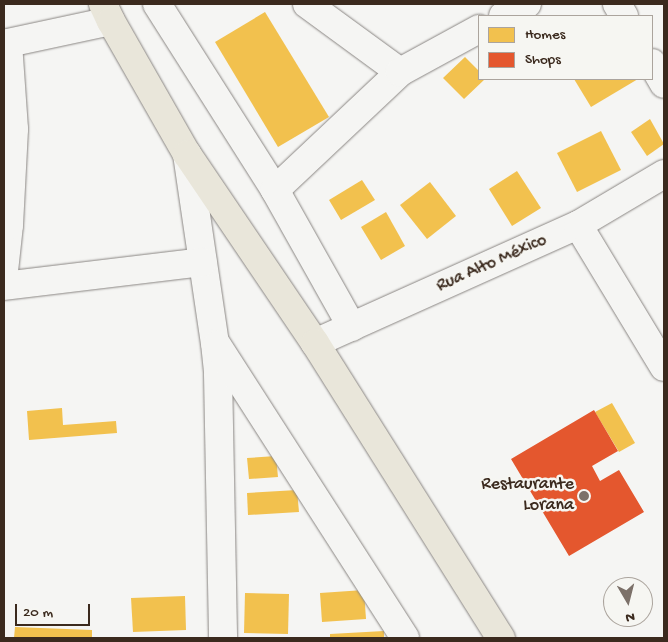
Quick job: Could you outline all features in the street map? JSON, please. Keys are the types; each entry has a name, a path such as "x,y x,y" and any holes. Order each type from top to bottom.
{"main road":[{"path":"107,12 187,154 315,343 502,638"}],"street":[{"path":"157,4 275,190 352,327"},
{"path":"307,4 400,72"},
{"path":"506,15 526,4"},
{"path":"617,4 623,15"},
{"path":"4,271 9,225 14,129 6,34 107,12"},
{"path":"275,190 400,72 478,30"},
{"path":"653,65 664,84"},
{"path":"187,154 215,343 223,638"},
{"name":"Rua Alto México","path":"315,343 578,225 664,174"},
{"path":"578,225 664,367"},
{"path":"4,286 203,262"},
{"path":"215,343 406,638"}],"building: Homes":[{"path":"265,12 329,117 278,147 215,42"},
{"path":"465,57 478,70 478,80 484,80 464,99 443,78"},
{"path":"575,80 636,80 591,107"},
{"path":"650,119 664,144 647,156 631,132"},
{"path":"601,131 621,170 577,192 557,153"},
{"path":"517,171 541,208 512,226 489,189"},
{"path":"362,180 375,200 341,220 329,200"},
{"path":"430,182 456,216 427,239 400,205"},
{"path":"386,212 405,246 381,260 361,227"},
{"path":"612,403 635,443 619,452 595,412"},
{"path":"62,408 63,425 116,421 117,433 29,440 27,411"},
{"path":"276,456 278,477 249,479 247,458"},
{"path":"297,490 299,512 248,515 247,493"},
{"path":"364,590 366,619 322,622 320,593"},
{"path":"245,593 289,594 288,634 244,633"},
{"path":"185,596 186,630 133,632 131,598"},
{"path":"15,627 92,630 92,638 14,638"},
{"path":"384,631 384,638 330,638 330,634"}],"building: Shops":[{"name":"Restaurante Lorana","path":"594,410 618,451 592,466 600,481 619,470 644,512 569,556 511,459"}],"place":[{"name":"Restaurante Lorana","path":"584,496"}]}
